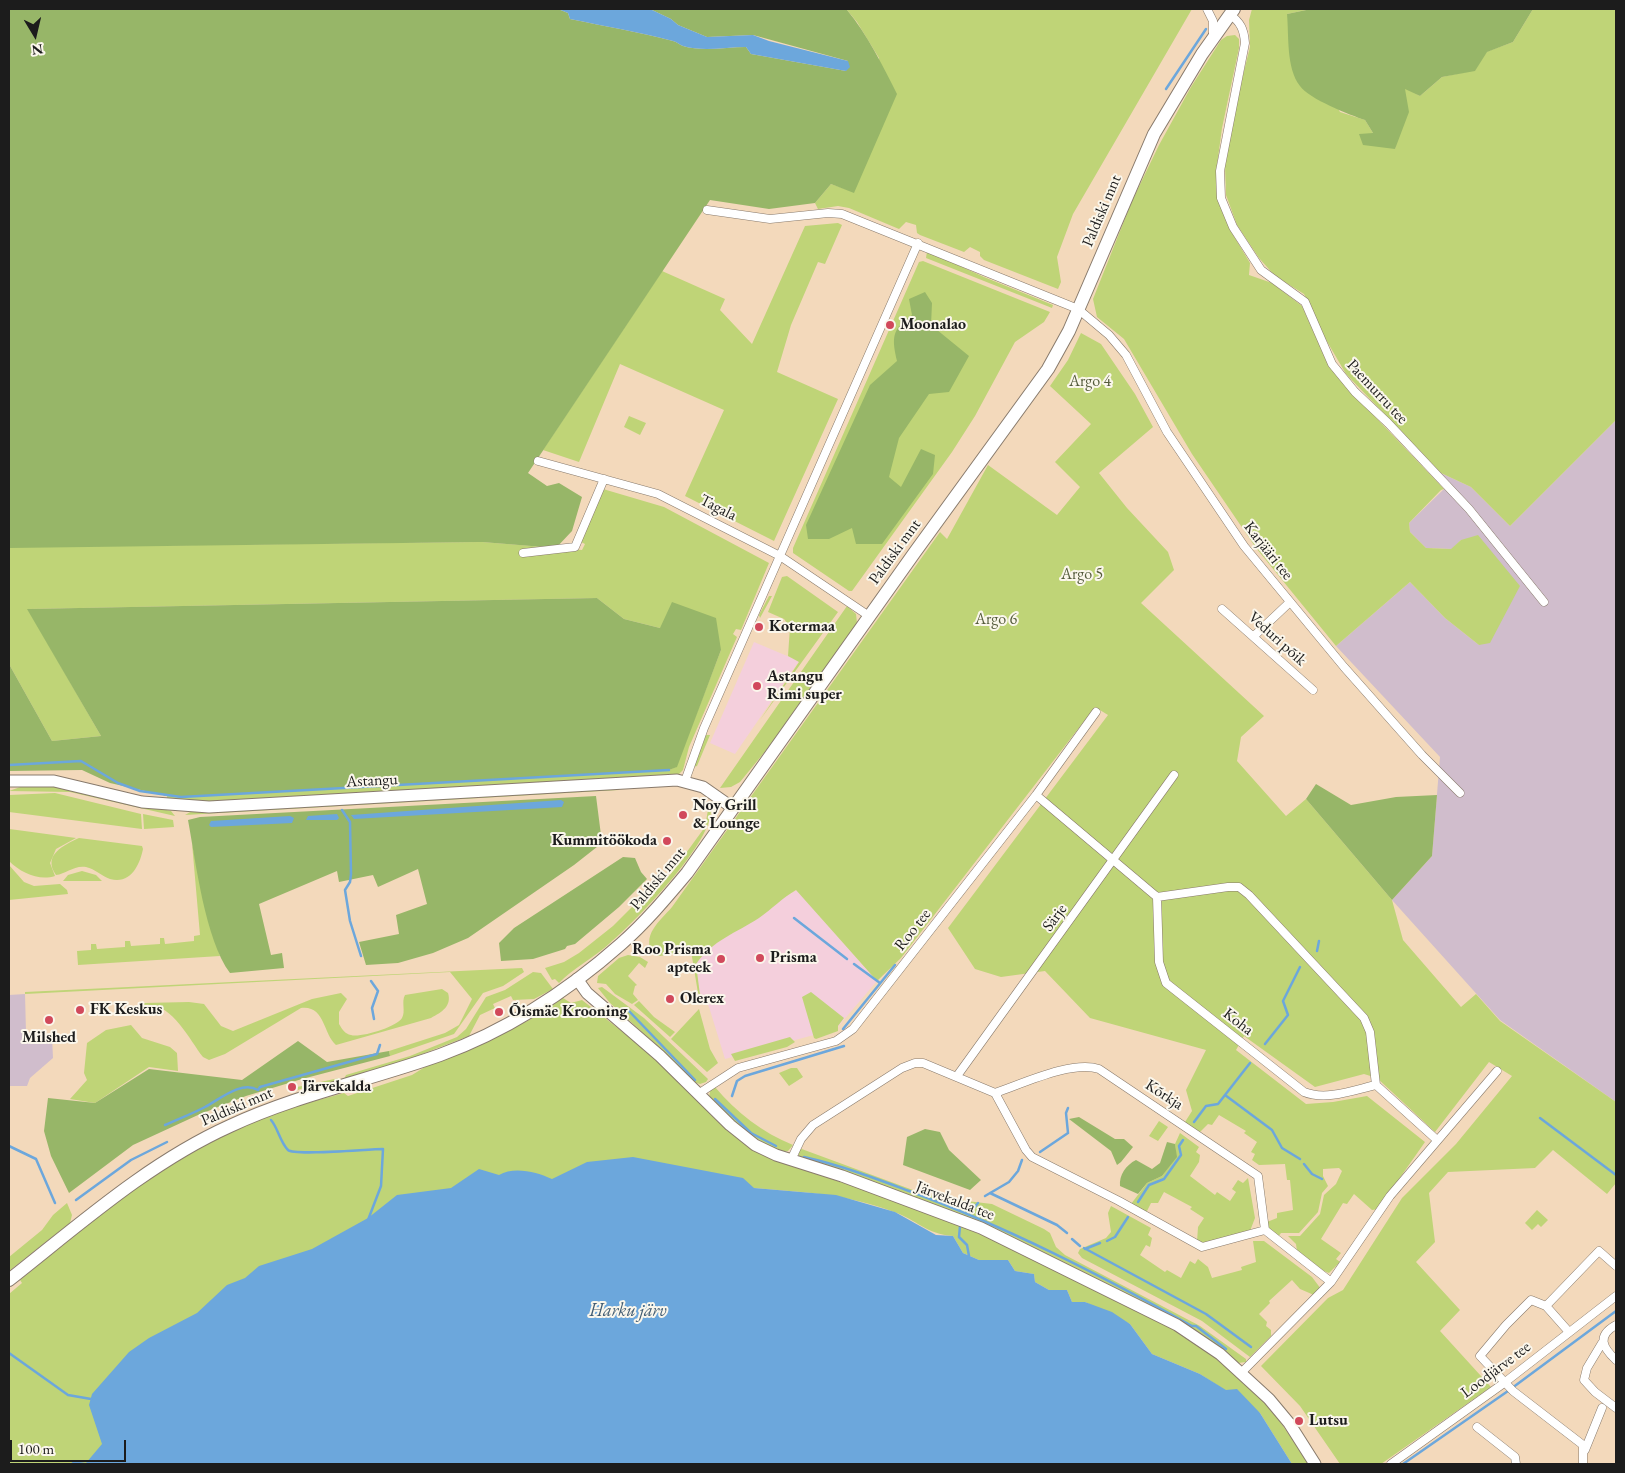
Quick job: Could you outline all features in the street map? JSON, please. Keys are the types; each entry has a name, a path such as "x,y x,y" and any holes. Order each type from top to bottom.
{"main road":[{"name":"Paldiski mnt","path":"9,1280 122,1193 203,1138 266,1110 392,1071 470,1043 523,1015 577,979 622,943 658,907 687,873 869,616 1048,369 1078,309 1154,134 1231,12"}],"street":[{"path":"1207,9 1214,21 1213,39"},
{"name":"Paemurru tee","path":"1231,12 1244,30 1245,43 1220,171 1221,198 1233,227 1261,270 1305,302 1332,364 1354,392 1388,423 1469,509 1544,602"},
{"path":"707,210 770,220 828,213 842,214 1078,309"},
{"path":"685,781 700,737 918,243"},
{"name":"Karjääri tee","path":"1078,309 1109,335 1126,355 1167,432 1244,546 1422,755 1460,793"},
{"name":"Tagala","path":"538,460 658,494 780,556 869,616"},
{"path":"523,553 575,547 604,479"},
{"path":"1254,636 1290,602"},
{"name":"Veduri põik","path":"1222,609 1313,690"},
{"name":"Roo tee","path":"698,1094 738,1068 830,1042 853,1029 1036,795 1096,712"},
{"name":"Särje","path":"957,1076 1174,774"},
{"name":"Astangu","path":"9,781 54,781 142,802 210,806 642,781 685,781 703,787 732,808"},
{"path":"1036,795 1157,897 1228,886 1239,887 1364,1018 1370,1032 1376,1085 1437,1140"},
{"name":"Koha","path":"1157,897 1159,962 1160,971 1166,983 1304,1092 1314,1096 1325,1096 1376,1085"},
{"name":"Järvekalda tee","path":"577,979 587,993 660,1056 742,1136 766,1151 890,1193 1010,1241 1177,1325 1242,1372 1280,1411 1315,1464"},
{"path":"792,1160 798,1145 813,1125 902,1068 915,1062 923,1063 995,1092 1026,1150 1045,1166 1119,1201 1202,1248 1265,1230 1331,1282"},
{"name":"Kõrkja","path":"995,1092 1075,1067 1090,1066 1099,1069 1182,1123 1258,1176 1265,1230"},
{"path":"1242,1372 1331,1282 1390,1196 1497,1071"},
{"path":"1546,1306 1599,1251 1616,1266"},
{"name":"Loodjärve tee","path":"1391,1464 1508,1386 1569,1332 1616,1296"},
{"path":"1569,1332 1546,1306 1531,1300 1506,1325 1480,1356 1508,1386 1583,1445 1583,1464"},
{"path":"1616,1325 1604,1338 1587,1368 1584,1380 1595,1392 1616,1408"},
{"path":"1602,1343 1606,1351 1616,1360"},
{"path":"1584,1452 1602,1408"},
{"path":"1477,1427 1515,1457 1516,1464"}],"shaded area":[{"path":"1616,420 1616,1102 1500,1020 1392,900 1432,856 1440,757 1336,646 1410,582 1445,618 1479,645 1461,540 1452,549 1426,548 1410,532 1409,523 1444,489 1441,473 1471,487 1510,526"},
{"path":"754,642 799,661 735,754 710,743"},
{"path":"797,890 877,981 836,1029 725,1059 709,1007 699,991 694,946"},
{"path":"25,994 26,1032 43,1031 44,1038 52,1037 53,1058 30,1078 27,1086 9,1086 9,995"}],"green space":[{"path":"9,9 558,9 568,13 570,19 674,41 691,48 746,47 751,54 846,71 848,61 753,35 707,37 678,25 671,19 650,9 848,9 874,50 897,94 854,193 831,184 815,203 769,209 710,200 528,473 547,486 559,483 582,497 572,531 556,548 482,542 9,548"},
{"path":"848,9 1192,9 1073,214 1057,257 1061,282 1058,289 984,260 980,256 980,252 970,247 964,252 920,235 917,233 916,225 906,222 899,229 849,208 838,206 818,209 815,203 831,184 854,192 879,58"},
{"path":"1252,9 1311,9 1287,14 1340,112 1365,120 1373,133 1395,149 1405,88 1420,96 1442,77 1475,70 1486,52 1513,42 1533,9 1616,9 1616,420 1510,526 1471,487 1441,473 1346,374 1325,338 1304,294 1275,276 1259,258 1237,225 1226,195 1225,166 1237,99 1250,47 1249,20"},
{"path":"1311,9 1533,9 1513,42 1487,52 1475,71 1442,77 1420,96 1405,89 1409,112 1395,149 1363,145 1359,134 1373,133 1365,120 1330,106 1312,96 1300,86 1290,61 1287,14"},
{"path":"1235,35 1239,39 1239,48 1222,128 1216,173 1217,195 1232,233 1250,263 1249,275 1272,283 1302,306 1326,360 1343,383 1444,489 1409,523 1410,532 1426,548 1451,549 1461,540 1478,535 1520,586 1490,643 1479,645 1445,618 1410,582 1336,646 1256,548 1192,454 1124,339 1097,317 1093,299 1132,201 1159,145 1191,87 1221,40 1227,36"},
{"path":"838,223 842,225 825,264 818,262 791,325 777,372 838,399 774,541 685,496 724,410 620,364 579,462 543,450 662,271 725,299 720,310 752,344 805,226"},
{"path":"927,251 1053,305 1052,308 926,258"},
{"path":"923,261 1050,312 1044,322 1015,342 975,416 952,452 852,591 849,591 793,553 793,548 919,262"},
{"path":"925,292 932,303 931,325 969,356 949,392 929,394 899,438 889,477 901,487 921,449 935,455 933,474 882,544 856,544 852,528 829,539 808,539 806,525 870,385 897,361 894,340 900,325 912,315 909,299"},
{"path":"1081,333 1101,344 1135,394 1153,427 1099,473 1127,508 1168,552 1174,570 1141,603 1264,716 1241,737 1237,761 1286,816 1306,799 1392,900 1403,940 1461,1007 1476,994 1500,1021 1616,1102 1616,1183 1607,1194 1553,1150 1535,1168 1448,1172 1429,1193 1435,1242 1416,1262 1460,1310 1440,1331 1491,1387 1381,1464 1340,1464 1300,1406 1261,1366 1328,1298 1343,1290 1402,1198 1456,1144 1512,1076 1489,1062 1435,1132 1377,1078 1364,1074 1315,1087 1244,1036 1236,1050 1306,1104 1333,1102 1367,1096 1425,1142 1378,1209 1372,1210 1354,1194 1347,1204 1343,1203 1321,1239 1341,1253 1336,1259 1340,1262 1329,1273 1297,1251 1296,1244 1288,1236 1300,1236 1320,1214 1324,1195 1336,1184 1342,1171 1339,1168 1323,1169 1323,1176 1328,1186 1322,1193 1318,1212 1299,1233 1281,1233 1278,1237 1269,1229 1267,1222 1277,1218 1277,1213 1293,1210 1290,1180 1287,1180 1285,1164 1259,1165 1252,1160 1255,1154 1251,1152 1257,1142 1244,1133 1246,1131 1219,1115 1212,1125 1208,1124 1200,1132 1185,1122 1192,1111 1186,1090 1206,1050 1090,1018 1045,971 1001,977 975,969 948,928 1108,715 1095,707 901,958 877,981 796,890 759,918 717,943 703,956 696,964 700,995 698,993 691,951 660,956 654,955 650,948 650,935 657,923 672,907 940,532 947,539 988,465 1057,515 1080,487 1055,462 1091,424 1050,386 1068,360"},
{"path":"629,416 646,423 640,435 624,427"},
{"path":"603,489 664,507 769,563 741,630 736,629 733,634 737,637 689,747 683,770 679,774 207,802 167,800 167,796 669,770 676,767 721,650 660,628 624,619 597,598 28,609 101,736 52,741 9,664 9,547 482,542 582,550 585,544 579,541"},
{"path":"787,576 838,612 760,720 799,662 788,656 790,627 784,619 768,612 782,577"},
{"path":"769,596 772,596 760,618 759,615"},
{"path":"597,598 624,619 660,628 672,602 716,618 721,650 677,767 669,770 181,797 167,796 110,783 82,770 9,771 9,664 52,741 101,736 27,609"},
{"path":"847,606 856,614 857,623 767,749 740,782 731,787 720,788"},
{"path":"706,735 710,735 697,766 694,767"},
{"path":"1316,784 1351,805 1396,797 1437,795 1432,856 1392,900 1306,799"},
{"path":"26,785 53,786 171,811 175,816 70,792 9,791"},
{"path":"620,787 619,790 185,815 192,811"},
{"path":"55,793 141,814 142,829 9,812 9,795"},
{"path":"596,796 602,843 574,865 468,938 433,953 398,963 366,965 359,942 399,934 396,915 427,904 418,869 378,887 373,875 339,882 337,871 259,904 271,955 282,953 284,968 230,973 221,958 208,921 188,820 200,817"},
{"path":"709,804 710,817 703,835 674,877 637,917 604,948 559,983 555,979 552,980 545,968 564,962 579,953 613,926 645,894 670,875 705,827"},
{"path":"143,814 173,820 174,827 144,829"},
{"path":"9,829 76,838 56,849 50,863 55,876 37,877 19,869 9,861"},
{"path":"79,838 142,846 140,861 133,872 124,879 110,879 86,867 74,868 56,875 52,868 53,856 61,848"},
{"path":"192,843 206,911 220,956 78,965 77,951 91,950 91,944 96,944 97,949 125,947 125,941 130,941 131,946 160,944 160,938 164,938 165,944 194,941 194,936 200,935"},
{"path":"623,857 635,858 641,872 647,879 619,907 575,944 567,946 565,949 533,959 501,961 499,943 514,928"},
{"path":"9,865 24,882 34,886 60,884 67,890 68,894 9,900"},
{"path":"82,871 96,875 102,881 63,881 68,875"},
{"path":"628,955 640,957 648,962 645,968 639,963 628,976 637,985 633,994 638,1000 632,1004 615,994 606,984 597,983 598,976 619,958"},
{"path":"522,968 524,972 503,986 483,993 454,1034 390,1056 389,1051 445,1033 459,1025 472,999 450,972 25,994 25,992"},
{"path":"533,972 541,973 553,989 534,999 513,1000 511,996 493,1004 495,1008 480,1015 469,1036 391,1066 344,1079 346,1075 410,1056 457,1037 466,1029 486,997 505,990"},
{"path":"602,987 644,1018 708,1079 706,1082 700,1084 693,1082 663,1051 610,1003 598,988"},
{"path":"442,989 448,993 449,1002 442,1011 431,1018 336,1045 328,1034 319,1015 309,1008 301,1008 225,1054 209,1060 203,1057 171,1015 154,1005 144,1005 144,1003 189,1002 204,1004 221,1026 233,1031 312,999 341,993 347,999 339,1012 339,1024 347,1034 356,1036 378,1031 399,1021 404,1012 403,1001 405,995"},
{"path":"811,992 844,1018 838,1026 838,1031 816,1039 814,1038 802,997"},
{"path":"563,998 571,1003 582,1000 657,1059 717,1121 751,1149 782,1163 853,1186 951,1222 1010,1247 1178,1331 1217,1358 1268,1404 1309,1464 1292,1464 1260,1413 1200,1374 1152,1354 1130,1324 1085,1302 1072,1302 1067,1290 1049,1290 1035,1282 1034,1274 1015,1271 1008,1260 979,1260 963,1253 953,1236 936,1233 902,1215 859,1201 824,1195 754,1188 124,1464 9,1464 9,1294 22,1283 20,1280 128,1194 156,1174 215,1139 246,1124 282,1111 344,1093 348,1096 412,1075 425,1067 485,1043 529,1020"},
{"path":"639,1001 654,1017 675,1032 670,1037 634,1005"},
{"path":"699,1009 710,1049 718,1063 707,1072 671,1039"},
{"path":"131,1025 142,1038 170,1047 177,1053 178,1071 149,1067 95,1103 70,1099 87,1080 84,1073 87,1043 106,1030"},
{"path":"790,1037 795,1042 787,1047 735,1061 731,1054"},
{"path":"298,1041 327,1062 389,1051 390,1056 246,1096 198,1115 133,1145 69,1193 51,1156 44,1131 48,1098 95,1103 149,1069 242,1080"},
{"path":"791,1068 797,1068 803,1077 789,1086 779,1073"},
{"path":"339,1078 341,1080 310,1088 309,1086 298,1090 297,1087"},
{"path":"715,1087 751,1121 793,1145 788,1151 782,1152 749,1135 709,1098 710,1091"},
{"path":"1079,1117 1115,1139 1124,1139 1133,1147 1117,1165 1111,1151 1069,1119"},
{"path":"1159,1121 1168,1127 1158,1141 1149,1136"},
{"path":"925,1129 940,1132 949,1150 981,1180 970,1190 903,1165 907,1137"},
{"path":"1180,1133 1199,1147 1196,1152 1200,1155 1199,1162 1190,1176 1215,1195 1217,1192 1230,1201 1236,1192 1232,1189 1238,1180 1243,1183 1248,1178 1255,1218 1250,1231 1205,1244 1197,1242 1198,1227 1204,1218 1190,1209 1192,1207 1164,1192 1158,1203 1151,1203 1146,1213 1131,1204 1147,1183 1162,1176 1176,1157 1175,1144"},
{"path":"1167,1142 1175,1144 1177,1157 1162,1176 1147,1183 1138,1194 1120,1186 1124,1171 1136,1160 1152,1169 1160,1163"},
{"path":"799,1148 921,1193 992,1204 1050,1233 1056,1247 1065,1255 1200,1326 1246,1359 1246,1362 1238,1363 1202,1334 1181,1322 995,1228 799,1157"},
{"path":"67,1203 72,1215 70,1223 9,1271 9,1257 42,1230 53,1215"},
{"path":"1111,1206 1151,1228 1148,1235 1152,1238 1150,1247 1146,1245 1140,1255 1165,1272 1167,1270 1181,1278 1190,1261 1195,1264 1198,1259 1208,1267 1212,1278 1242,1270 1241,1267 1256,1262 1253,1241 1264,1241 1312,1277 1321,1289 1314,1295 1300,1289 1292,1280 1269,1301 1270,1303 1259,1314 1267,1322 1266,1326 1271,1330 1271,1336 1250,1357 1202,1321 1082,1258 1078,1253 1080,1249 1106,1238 1111,1232 1108,1213"},
{"path":"1537,1210 1548,1220 1541,1227 1538,1224 1532,1230 1525,1223"}],"water":[{"path":"558,9 650,9 671,19 678,25 707,37 753,35 769,41 848,61 850,67 846,71 751,54 746,47 691,48 674,41 570,19 568,13"},
{"path":"561,800 564,802 562,807 354,819 351,815"},
{"path":"337,814 339,818 337,820 306,820 308,816"},
{"path":"290,816 294,818 292,823 211,827 209,825 211,821"},
{"name":"Harku järv","path":"633,1157 743,1178 754,1188 836,1195 895,1212 936,1235 953,1236 963,1253 979,1260 1008,1260 1015,1271 1034,1274 1035,1282 1049,1290 1067,1290 1072,1302 1085,1302 1112,1312 1130,1324 1152,1354 1200,1374 1226,1390 1237,1389 1260,1413 1292,1464 70,1464 74,1461 86,1463 102,1444 89,1405 92,1394 129,1352 149,1338 197,1313 227,1285 245,1278 259,1266 312,1249 368,1218 397,1195 451,1188 479,1169 499,1175 518,1170 526,1171 552,1179 587,1162"}],"waterway":[{"path":"1166,89 1206,29"},
{"path":"9,765 81,761 118,783 140,791 181,797 669,770"},
{"path":"342,810 350,822 351,874 350,882 345,890 350,921 361,956"},
{"path":"794,918 847,959"},
{"path":"1317,951 1319,941"},
{"path":"854,964 880,983"},
{"path":"843,1029 895,965"},
{"path":"1265,1044 1288,1015 1283,1001 1300,967"},
{"path":"371,981 378,991 372,1008 374,1019"},
{"path":"627,1009 695,1080"},
{"path":"165,1125 200,1110 237,1089 245,1087 258,1090 260,1087 377,1054 380,1045"},
{"path":"732,1096 737,1081 745,1076 844,1046"},
{"path":"1194,1122 1206,1106 1218,1104 1250,1063"},
{"path":"1225,1095 1272,1130 1282,1148 1300,1159"},
{"path":"715,1099 751,1133 776,1146"},
{"path":"1040,1152 1068,1133 1066,1113 1068,1108"},
{"path":"1540,1118 1616,1175"},
{"path":"271,1120 285,1147 293,1152 383,1149 381,1186 368,1220"},
{"path":"1138,1202 1149,1185 1164,1179 1181,1155 1179,1146 1183,1140"},
{"path":"76,1200 131,1160 167,1142"},
{"path":"9,1146 36,1159 55,1203"},
{"path":"804,1157 844,1168 896,1186 982,1220 1088,1270 1192,1326 1196,1326 1226,1349"},
{"path":"985,1196 1009,1182 1018,1171 1022,1160"},
{"path":"1304,1164 1312,1174 1322,1179"},
{"path":"990,1193 1057,1225 1067,1233"},
{"path":"974,1208 978,1203"},
{"path":"1107,1241 1115,1237 1128,1217"},
{"path":"960,1226 959,1237 967,1245 969,1256"},
{"path":"1072,1239 1080,1246"},
{"path":"1085,1249 1100,1243"},
{"path":"1084,1248 1206,1314 1251,1347"},
{"path":"1403,1464 1508,1391 1616,1311"},
{"path":"9,1353 68,1395 91,1399"}],"place":[{"name":"Moonalao","path":"890,325"},
{"name":"Kotermaa","path":"759,627"},
{"name":"Astangu Rimi super","path":"757,686"},
{"name":"Noy Grill & Lounge","path":"683,815"},
{"name":"Kummitöökoda","path":"667,841"},
{"name":"Prisma","path":"760,958"},
{"name":"Roo Prisma apteek","path":"721,959"},
{"name":"Olerex","path":"670,999"},
{"name":"FK Keskus","path":"80,1010"},
{"name":"Õismäe Krooning","path":"499,1012"},
{"name":"Milshed","path":"49,1020"},
{"name":"Järvekalda","path":"292,1087"},
{"name":"Lutsu","path":"1299,1421"}],"park label":[{"name":"Argo 4","path":"1090,382"},
{"name":"Argo 5","path":"1082,575"},
{"name":"Argo 6","path":"996,620"}]}
